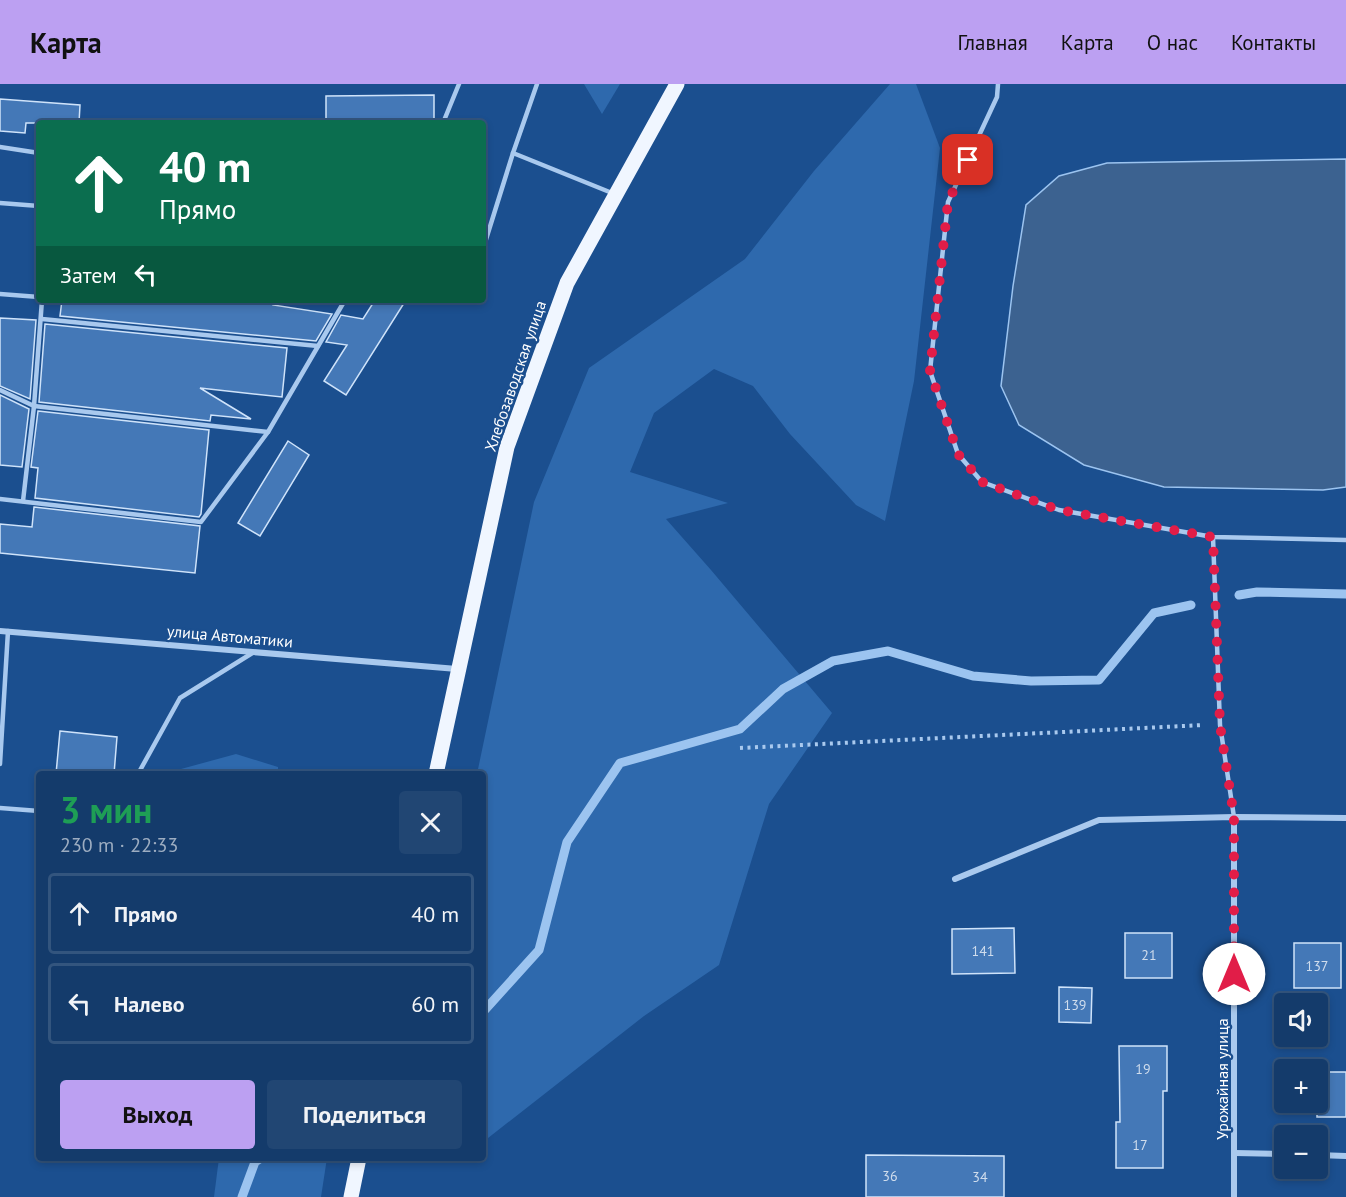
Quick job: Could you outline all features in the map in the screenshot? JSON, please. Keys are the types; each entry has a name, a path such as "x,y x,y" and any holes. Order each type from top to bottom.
{"main road":[{"name":"Хлебозаводская улица","path":"437,771 507,447 567,283 677,84"},
{"path":"351,1197 357,1161"}],"street":[{"name":"улица Автоматики","path":"0,631 458,669"},
{"path":"955,879 1099,820 1234,817 1346,818"},
{"name":"Урожайная улица","path":"1234,817 1234,1197"},
{"path":"1235,1153 1274,1154"},
{"path":"1328,1155 1346,1156"}],"lane":[{"path":"444,120 459,84"},
{"path":"486,239 537,84"},
{"path":"998,84 998,97 948,202 930,371 958,454 982,482 1059,510 1213,537 1346,540"},
{"path":"0,147 36,153"},
{"path":"513,153 615,194"},
{"path":"0,203 36,206"},
{"path":"0,294 36,298"},
{"path":"23,501 42,319 40,303"},
{"path":"0,499 201,522 268,432 343,303"},
{"path":"42,319 318,346"},
{"path":"0,390 34,406 268,432"},
{"path":"1213,537 1220,725 1234,817"},
{"path":"0,764 8,631"},
{"path":"140,771 180,698 254,652"},
{"path":"0,808 36,810"}],"path":[{"path":"740,748 1220,725"}],"shaded area":[{"path":"584,84 620,84 602,114"},
{"path":"890,84 916,84 940,148 914,381 885,521 856,505 790,434 753,386 714,369 654,413 630,472 728,503 666,519 832,713 769,804 719,965 644,1016 486,1140 486,771 478,771 534,502 589,368 745,259 814,171"},
{"path":"1346,159 1346,487 1323,490 1164,487 1084,465 1019,425 1001,386 1026,205 1059,176 1107,163"},
{"path":"236,754 278,767 278,771 180,771"},
{"path":"219,1161 327,1161 321,1197 214,1197"}],"building":[{"path":"434,95 434,120 326,120 326,96"},
{"path":"0,99 80,105 79,120 36,120 36,123 26,123 25,133 0,131"},
{"path":"62,303 273,303 273,305 332,314 316,341 60,316"},
{"path":"373,303 404,303 346,395 324,381 347,345 326,342 341,315 363,319"},
{"path":"0,318 36,320 30,399 0,386"},
{"path":"45,324 287,348 282,397 200,388 251,419 211,415 210,421 39,402"},
{"path":"0,395 29,409 22,467 0,465"},
{"path":"38,411 209,430 201,514 199,517 35,498 38,468 31,467"},
{"path":"288,441 309,455 260,536 238,523"},
{"path":"34,507 200,526 195,573 0,553 0,524 32,527"},
{"path":"60,731 117,737 114,771 56,771"},
{"path":"1014,928 1015,973 952,974 952,929"},
{"path":"1125,933 1172,933 1172,978 1125,978"},
{"path":"1294,943 1341,943 1341,988 1294,988"},
{"path":"1059,987 1092,988 1091,1023 1059,1022"},
{"path":"1119,1046 1167,1046 1167,1091 1163,1091 1163,1168 1116,1168 1116,1122 1120,1122"},
{"path":"1328,1072 1346,1072 1346,1117 1317,1117 1317,1113 1328,1113"},
{"path":"866,1155 1004,1156 1004,1197 866,1197"}],"waterway":[{"path":"1239,595 1257,592 1346,594"},
{"path":"486,1009 539,950 567,842 620,763 740,729 783,689 833,661 888,651 973,676 1031,681 1099,680 1154,613 1191,605"},
{"path":"242,1197 256,1161"}],"route":[{"path":"968,160 948,202 930,371 958,454 982,482 1059,510 1213,537 1220,725 1234,817 1234,974"}]}
